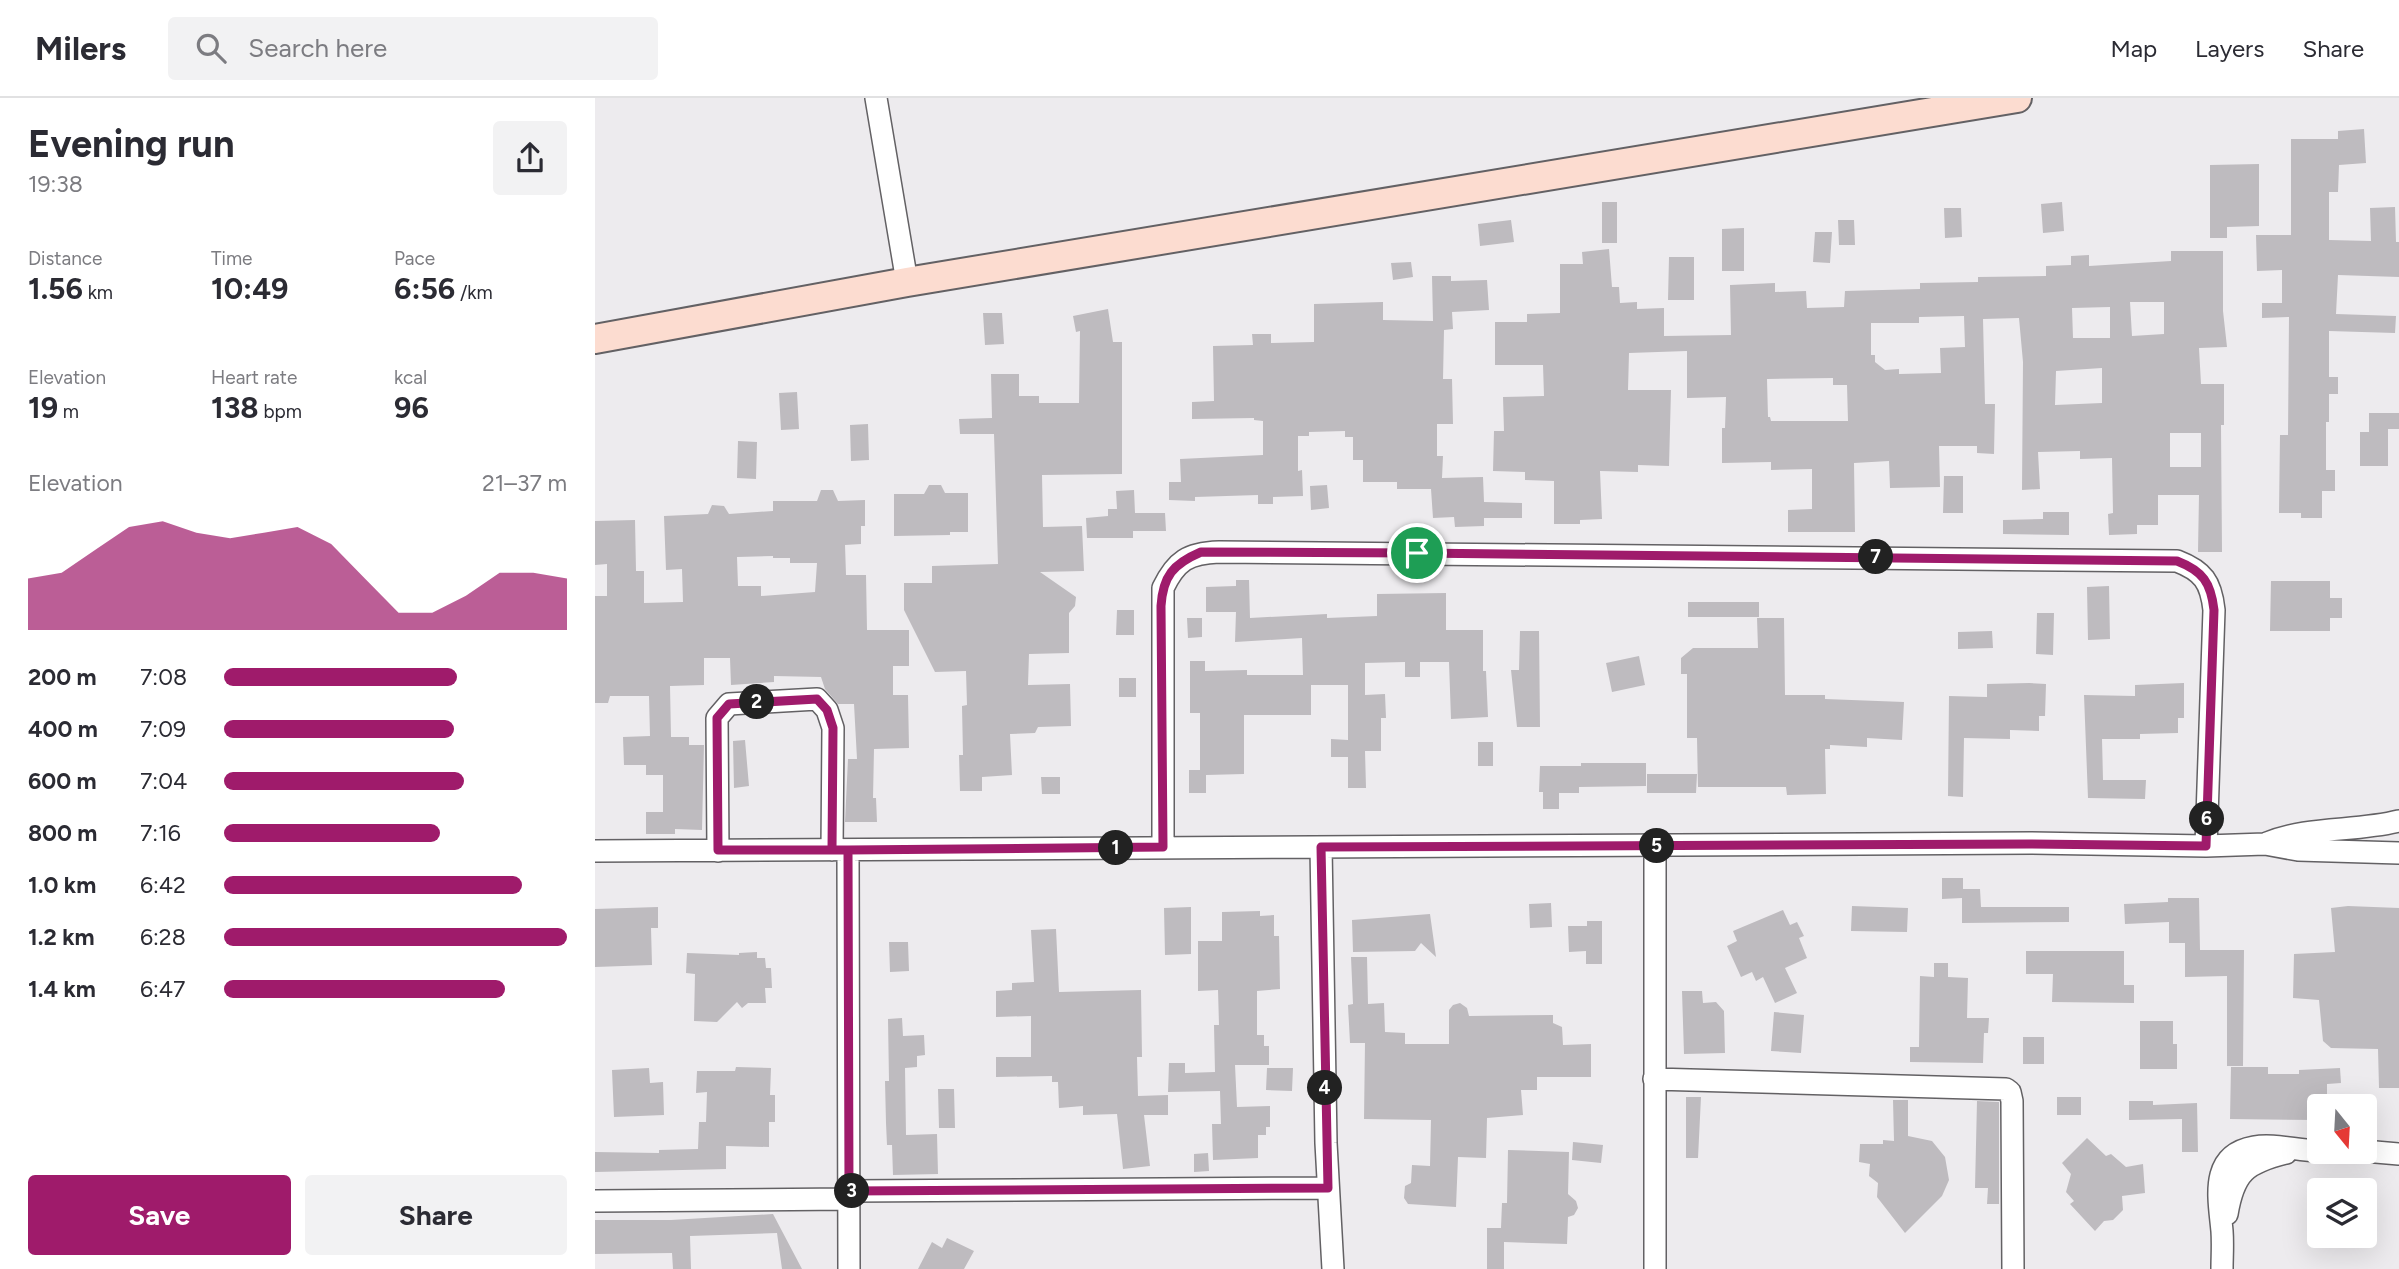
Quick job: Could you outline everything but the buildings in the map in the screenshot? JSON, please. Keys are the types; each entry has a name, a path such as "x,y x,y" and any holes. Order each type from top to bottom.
{"street":[{"path":"876,98 907,282"},
{"path":"595,340 907,282 2017,98"},
{"path":"1163,847 1163,588 1171,571 1184,559 1201,552 2177,561 2193,567 2205,579 2212,593 2214,610 2206,846"},
{"path":"718,850 717,718 729,704 817,699 827,710 833,728 840,850 849,1269"},
{"path":"2265,844 2293,835 2363,828 2399,821"},
{"path":"595,851 2265,844 2298,850 2399,853"},
{"path":"1655,846 1655,1269"},
{"path":"1321,847 1328,1188 1333,1269"},
{"path":"1654,1079 2006,1089 2010,1092 2012,1101 2013,1269"},
{"path":"2377,1148 2399,1137"},
{"path":"2222,1269 2222,1233 2233,1187 2239,1176 2260,1160 2307,1151"},
{"path":"2377,1152 2399,1154"},
{"path":"595,1201 1328,1188"}],"route":[{"path":"1417,553 1201,552 1184,559 1171,571 1163,588 1161,606 1163,847 848,850 832,850 718,850 717,718 729,704 817,699 827,710 833,728 832,850 848,850 849,1191 1328,1188 1321,847 2031,844 2206,846 2214,610 2212,593 2205,579 2193,567 2177,561 1417,553"}]}
